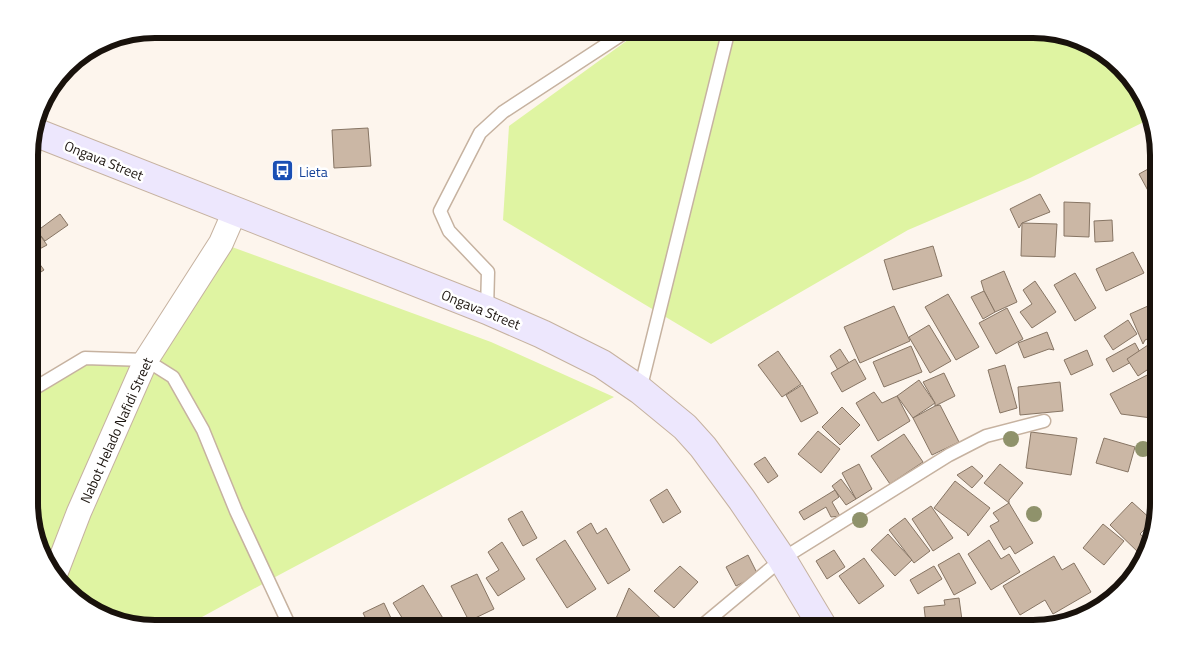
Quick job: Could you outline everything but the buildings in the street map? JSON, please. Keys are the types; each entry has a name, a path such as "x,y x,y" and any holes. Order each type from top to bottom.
{"street":[{"name":"Ongava Street","path":"39,134 487,310 542,334 602,364 640,390 685,426 703,447 782,559 819,620"},
{"name":"Nabot Helado Nafidi Street","path":"57,569 79,512 146,360 221,243 235,211"}],"lane":[{"path":"487,310 488,272 449,231 440,210 480,133 503,112 616,38"},
{"path":"640,390 727,38"},
{"path":"38,386 85,358 146,360 173,376 203,430 236,511 287,620"},
{"path":"709,620 782,559 941,460 986,436 1044,421"}],"green space":[{"path":"631,38 1049,38 1079,46 1111,66 1131,89 1145,121 1030,178 908,230 711,344 503,220 509,126"},
{"path":"221,243 491,342 614,397 196,620 139,620 109,612 77,592 57,569 46,549 38,519 38,386 85,358 146,360"}],"place":[{"name":"Lieta","path":"283,171"}]}
